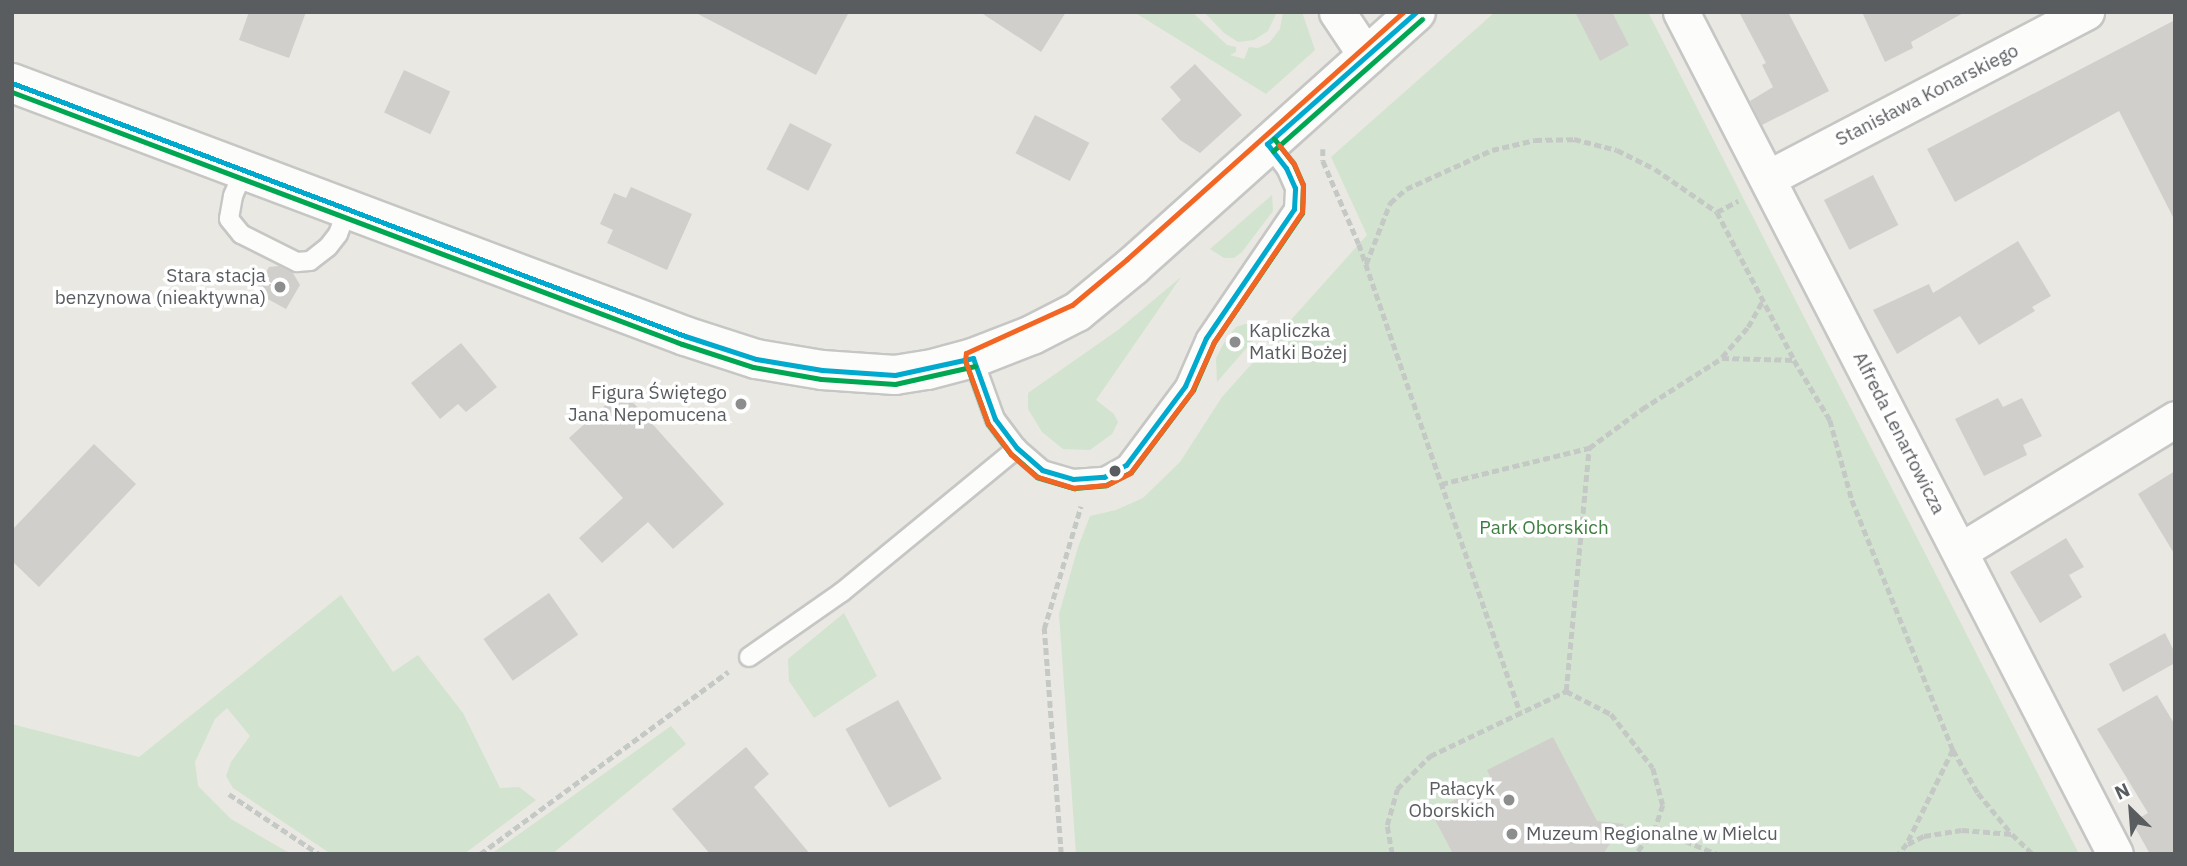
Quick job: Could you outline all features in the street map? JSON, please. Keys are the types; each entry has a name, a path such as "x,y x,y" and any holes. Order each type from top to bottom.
{"street":[{"path":"1336,12 1367,57"},
{"path":"12,83 685,336 756,359 822,370 895,375 928,370 973,358 1032,335 1077,312 1276,156 1367,57 1416,12"},
{"name":"Alfreda Lenartowicza","path":"1681,12 1755,188 1959,551 2115,854"},
{"name":"Stanisława Konarskiego","path":"1755,188 2086,12"},
{"path":"1959,551 2175,419"}],"lane":[{"path":"973,358 995,419 1017,447 1042,470 1073,479 1104,477 1126,465 1185,386 1206,338 1294,209 1295,188 1276,156"},
{"path":"244,170 233,196 229,219 241,234 297,262 310,261 328,247 338,234 348,208"},
{"path":"749,657 842,592 1017,447"}],"path":[{"path":"1276,156 1322,135 1323,161 1359,244 1520,712"},
{"path":"1366,266 1390,204 1406,189 1492,150 1535,140 1574,139 1617,150 1655,169 1717,212 1794,360 1830,420 1852,500 1954,750 1978,793 2012,834 2033,854"},
{"path":"1717,212 1755,188"},
{"path":"1441,484 1589,448 1642,409 1722,358 1748,327 1763,300"},
{"path":"1722,358 1794,360"},
{"path":"1566,691 1589,448"},
{"path":"1061,854 1044,629 1078,517"},
{"path":"480,854 749,657"},
{"path":"1392,854 1387,825 1397,789 1430,756 1566,691"},
{"path":"1566,691 1611,714 1653,768 1663,805 1655,829 1636,854"},
{"path":"1899,854 1908,844 1954,750"},
{"path":"229,794 319,854"},
{"path":"1655,829 1717,854"},
{"path":"1908,844 1924,836 1962,830 2012,834"},
{"path":"1385,854 1389,847"}],"green space":[{"path":"1134,12 1192,12 1227,45 1236,47 1236,52 1230,55 1244,59 1249,47 1258,48 1269,43 1280,29 1283,12 1302,12 1315,50 1266,94"},
{"path":"1204,12 1276,14 1268,31 1254,40 1238,42 1224,33"},
{"name":"Park Oborskich","path":"1495,12 1648,12 2079,854 1076,854 1059,614 1090,516 1116,510 1143,498 1180,462 1222,397 1367,235 1331,157"},
{"path":"1272,195 1273,211 1242,252 1234,258 1224,258 1210,249"},
{"path":"1181,277 1096,400 1114,414 1118,422 1112,434 1090,450 1063,449 1042,432 1028,409 1028,393 1118,330"},
{"path":"1254,324 1263,329 1217,382 1216,358 1236,327"},
{"path":"341,595 393,672 418,655 463,713 500,788 519,787 536,800 464,854 331,854 233,788 226,776 231,762 250,736 227,708 215,719 195,762 198,786 231,819 291,854 12,854 12,724 139,757"},
{"path":"844,613 877,676 814,718 789,681 788,659"},
{"path":"671,726 686,744 552,854 491,854"}],"building":[{"path":"249,12 306,12 289,58 239,40"},
{"path":"694,12 849,12 816,75"},
{"path":"980,12 1066,12 1041,52"},
{"path":"1575,12 1612,12 1629,45 1600,61"},
{"path":"1739,12 1788,12 1829,91 1762,125 1750,101 1773,87 1762,65 1766,63"},
{"path":"1862,12 1965,12 1911,42 1913,48 1885,62"},
{"path":"2175,20 2175,221 2119,111 1955,202 1927,149"},
{"path":"1195,64 1242,115 1200,153 1180,140 1161,119 1181,100 1170,87"},
{"path":"404,70 450,92 430,134 384,113"},
{"path":"1035,115 1089,143 1070,181 1015,153"},
{"path":"790,123 832,144 808,191 766,169"},
{"path":"1873,175 1898,225 1849,250 1824,200"},
{"path":"631,187 692,214 667,270 607,243 613,230 600,224 614,193 626,198"},
{"path":"2018,241 2051,296 2032,307 2035,311 1979,345 1960,316 1897,354 1873,310 1929,284 1933,293"},
{"path":"279,266 293,273 300,285 286,309 255,292 269,267"},
{"path":"461,343 497,387 466,412 458,404 440,419 411,383"},
{"path":"622,390 724,504 673,549 648,522 602,563 579,538 623,498 569,438"},
{"path":"1998,398 2003,407 2022,398 2042,436 2023,445 2027,455 1984,476 1955,419"},
{"path":"94,444 136,484 39,587 12,561 12,530"},
{"path":"2175,471 2175,555 2138,494"},
{"path":"2066,538 2084,567 2069,575 2082,597 2040,623 2010,572"},
{"path":"549,593 578,635 513,681 483,639"},
{"path":"2165,633 2175,653 2175,663 2123,692 2109,664"},
{"path":"2157,695 2175,725 2175,854 2150,854 2132,822 2148,813 2097,729"},
{"path":"898,700 942,779 889,808 846,729"},
{"name":"Pałacyk Oborskich","path":"1553,737 1597,821 1624,824 1603,854 1453,854 1431,812 1492,781 1487,770"},
{"path":"746,747 769,774 754,787 810,854 710,854 672,809"}],"transit line":[{"path":"1279,145 1294,164 1303,185 1302,212 1214,342 1192,391 1130,473 1106,485 1074,488 1037,477 1011,454 988,424 965,360 966,353 1072,305 1403,12"},
{"path":"1267,144 1416,12"},
{"path":"1273,151 1422,19"},
{"path":"12,83 685,336 756,359 822,370 895,375 973,358"},
{"path":"12,92 682,344 753,367 821,379 895,384 975,366"},
{"path":"965,361 988,424 1011,454 1037,477 1074,488 1106,485 1131,472 1193,390 1214,342 1302,213 1303,185 1293,163 1274,139"},
{"path":"973,358 995,419 1017,448 1042,470 1073,479 1104,477 1126,465 1185,386 1206,338 1294,209 1295,188 1286,168 1267,144"}],"place":[{"name":"Stara stacja benzynowa (nieaktywna)","path":"280,287"},
{"name":"Kapliczka Matki Bożej","path":"1235,342"},
{"name":"Figura Świętego Jana Nepomucena","path":"741,404"},
{"name":"Pałacyk Oborskich","path":"1509,800"},
{"name":"Muzeum Regionalne w Mielcu","path":"1512,834"}]}
